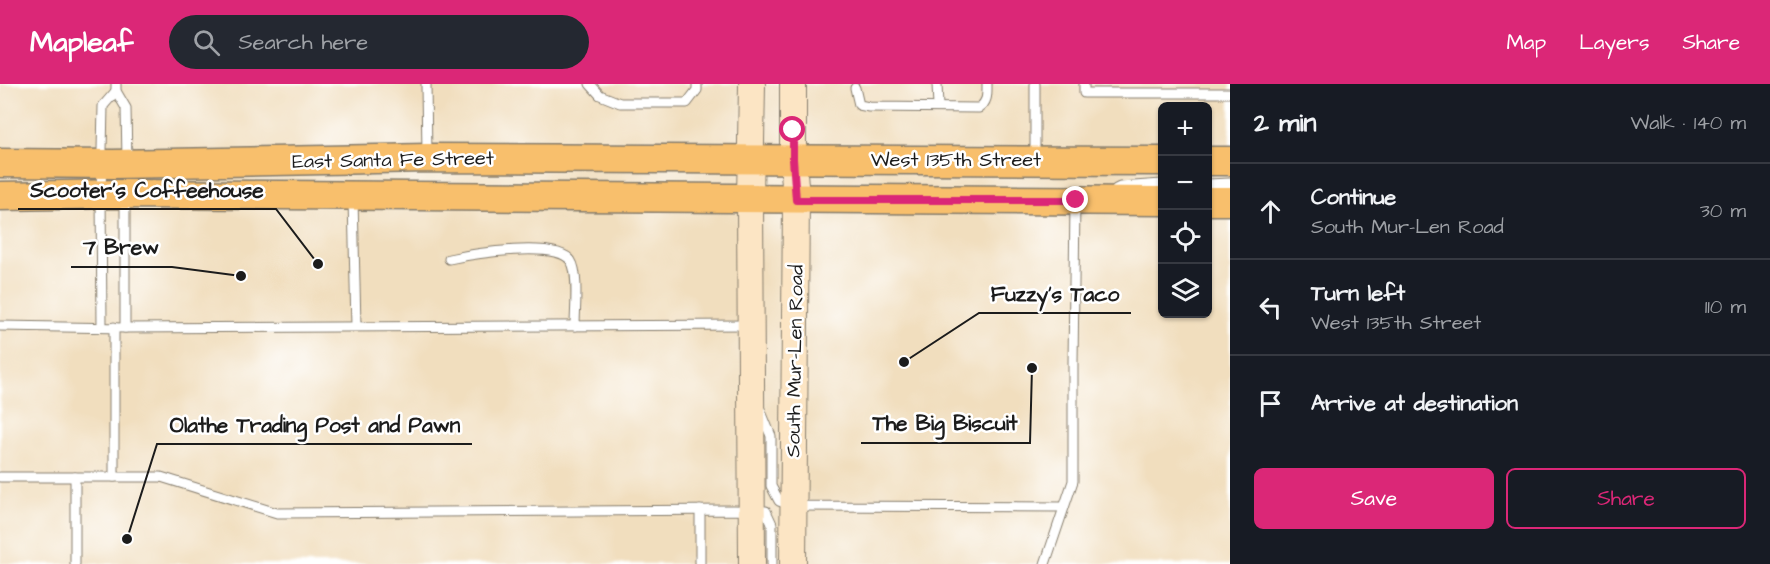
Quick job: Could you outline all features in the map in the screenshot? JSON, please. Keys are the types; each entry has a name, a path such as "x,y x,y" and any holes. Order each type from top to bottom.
{"main road":[{"path":"752,84 750,159 752,564"},
{"name":"South Mur-Len Road","path":"793,84 793,159 796,200 793,564"},
{"name":"East Santa Fe Street","path":"0,196 118,179 427,158 750,159"},
{"name":"West 135th Street","path":"750,159 1158,161"},
{"path":"1212,161 1230,161"},
{"name":"East Santa Fe Street","path":"0,163 118,179 353,196 750,199"},
{"name":"West 135th Street","path":"750,199 1158,201"},
{"path":"1212,201 1230,201"}],"lane":[{"path":"426,84 427,158"},
{"path":"590,84 600,95 620,103 687,103 697,90 697,84"},
{"path":"937,84 938,107"},
{"path":"855,88 859,105 869,107 978,108 987,99 987,84"},
{"path":"1035,84 1035,160"},
{"path":"1084,84 1084,93 1230,93"},
{"path":"102,326 118,179 126,108 116,88 103,106 118,179 125,328"},
{"path":"1212,184 1230,183"},
{"path":"1045,564 1073,481 1073,363 1087,200 1120,187 1158,184"},
{"path":"353,196 356,326"},
{"path":"449,259 496,251 560,252 570,258 574,268 575,326"},
{"path":"0,326 125,328 751,325"},
{"path":"114,327 114,477"},
{"path":"751,388 771,436 771,486 779,501 793,506 1064,507"},
{"path":"0,477 161,477 277,513 766,511 772,524 772,564"},
{"path":"75,477 75,564"},
{"path":"700,510 700,564"}],"place":[{"name":"Scooter's Coffeehouse","path":"318,264"},
{"name":"7 Brew","path":"241,276"},
{"name":"Fuzzy's Taco","path":"904,362"},
{"name":"The Big Biscuit","path":"1032,368"},
{"name":"Olathe Trading Post and Pawn","path":"127,539"}],"route":[{"path":"793,130 796,200 1076,200"}]}
